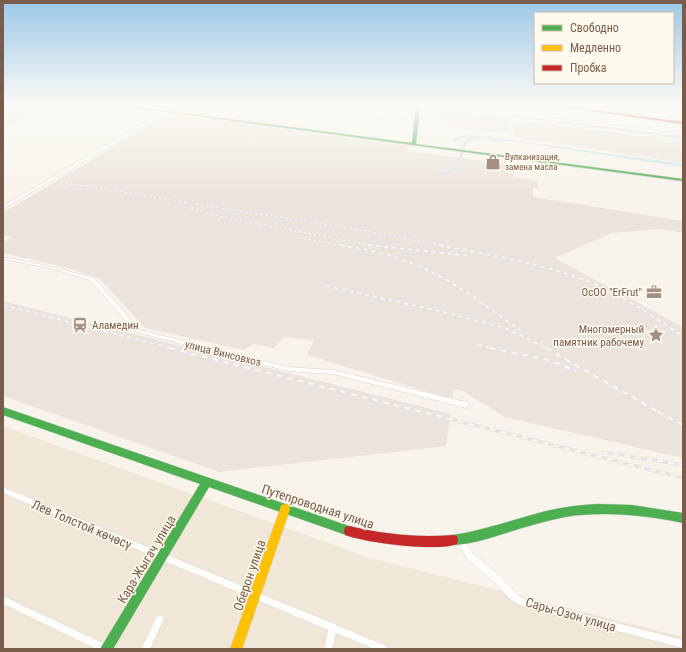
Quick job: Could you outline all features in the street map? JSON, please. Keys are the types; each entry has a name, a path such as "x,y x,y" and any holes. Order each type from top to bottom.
{"main road":[{"path":"356,135 683,176"},
{"path":"414,143 415,135"},
{"path":"571,163 683,180"},
{"name":"Путепроводная улица","path":"3,411 339,528 387,539 421,542 459,540 496,532 548,516 588,509 632,509 683,518"},
{"name":"Кара-Жыгач улица","path":"106,649 207,482"},
{"name":"Оберон улица","path":"236,649 285,509"}],"street":[{"path":"3,208 125,135"},
{"name":"улица Винсовхоз","path":"3,258 53,268 92,279 138,331 288,369 333,372 466,405"},
{"name":"Лев Толстой көчөсү","path":"3,490 384,649"},
{"name":"Сары-Озон улица","path":"459,540 470,556 496,578 515,598 527,604 683,644"},
{"path":"3,600 106,649"},
{"path":"145,649 160,619"},
{"path":"328,649 332,627"}],"shaded area":[{"path":"132,135 329,135 409,146 407,151 514,165 513,177 537,180 538,189 533,188 533,197 683,221 683,233 660,229 612,233 555,258 683,327 683,458 505,417 463,391 454,389 452,399 307,355 314,340 283,337 274,348 254,344 244,350 145,328 100,279 68,268 3,253 3,243 11,237 3,235 3,213"},
{"path":"514,135 638,135 683,141 683,163 514,137"},
{"path":"3,301 451,414 446,446 219,472 3,396"},
{"path":"3,426 370,558 683,637 683,649 3,649"}],"water":[{"path":"472,135 511,140 683,164 683,167 511,141 491,142 493,140 477,138 470,140 468,144 464,145 464,142 469,138 462,138 456,142 453,140 459,136"},
{"path":"656,135 683,136 683,139"}],"waterway":[{"path":"437,174 446,173 456,168 464,147 468,141"}],"railway":[{"path":"60,183 87,186 188,203"},
{"path":"196,204 368,231 444,246"},
{"path":"191,209 219,216 373,246"},
{"path":"299,238 346,246"},
{"path":"340,245 385,254 426,269 454,284 520,330"},
{"path":"368,245 470,256"},
{"path":"439,245 527,263 562,272 593,283 619,296 683,336"},
{"path":"326,286 444,312 508,329 546,348"},
{"path":"3,305 174,349"},
{"path":"478,345 495,349"},
{"path":"170,348 683,478"},
{"path":"490,348 548,360 576,371"},
{"path":"546,348 662,414"},
{"path":"658,412 683,425"},
{"path":"603,452 683,465"}],"traffic: fast":[{"path":"345,135 683,180"},
{"path":"414,144 415,135"},
{"path":"3,411 349,531"},
{"path":"106,649 207,482"},
{"path":"453,540 489,533 547,516 581,510 632,510 683,518"}],"traffic: slow":[{"path":"236,649 285,509"}],"traffic: jam":[{"path":"349,531 375,537 401,540 427,542 453,540"}],"place":[{"name":"Вулканизация, замена масла","path":"493,162"},
{"name":"ОсОО \"ErFrut\"","path":"654,292"},
{"name":"Аламедин","path":"80,325"},
{"name":"Многомерный памятник рабочему","path":"656,335"}]}
